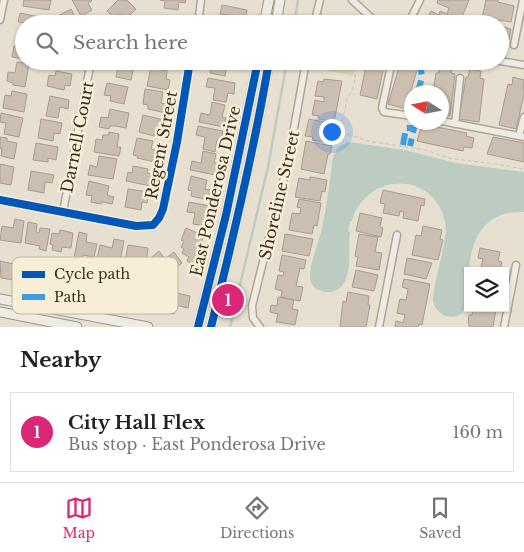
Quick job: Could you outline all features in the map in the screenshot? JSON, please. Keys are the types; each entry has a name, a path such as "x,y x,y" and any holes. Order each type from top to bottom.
{"main road":[{"path":"266,15 269,0"},
{"path":"278,15 280,0"},
{"name":"East Ponderosa Drive","path":"198,327 226,215 256,70"},
{"name":"East Ponderosa Drive","path":"211,327 238,219 267,70"},
{"path":"0,312 77,327"},
{"path":"79,314 148,327"}],"street":[{"path":"0,20 4,0"},
{"path":"200,15 202,0"},
{"path":"316,15 320,0"},
{"path":"352,0 368,15"},
{"path":"412,15 420,0"},
{"path":"514,45 523,1"},
{"path":"509,62 524,65"},
{"name":"Darnell Court","path":"63,212 89,70"},
{"name":"Regent Street","path":"0,200 136,226 150,226 156,222 163,208 177,142 189,70"},
{"name":"Shoreline Street","path":"260,327 253,318 252,306 286,171 304,70"},
{"path":"390,70 382,108 384,112 404,115"},
{"path":"455,124 460,78"},
{"path":"449,123 522,136 524,117"},
{"path":"379,327 397,235"},
{"path":"504,327 516,265"}],"path":[{"path":"356,70 352,91 347,99 343,115 342,128 345,133 368,141 425,150 448,158 524,169"}],"green space":[{"path":"324,70 354,70 353,76"}],"shaded area":[{"path":"349,142 405,150 456,163 524,172 524,212 511,213 490,221 477,237 469,267 464,267 464,310 458,315 448,316 438,311 435,307 433,301 435,282 445,239 445,222 438,205 428,193 414,186 400,184 385,186 371,193 360,205 352,221 350,221 348,231 350,232 349,263 347,275 342,286 337,290 325,292 319,291 311,283 310,270 321,234 333,157 338,147"}],"building":[{"path":"24,0 51,0 49,10 23,6"},
{"path":"72,0 91,0 88,3 92,10 80,15"},
{"path":"118,0 127,0 136,9 130,15 111,15 107,11"},
{"path":"160,0 186,0 185,3 179,2 178,10 164,8 165,1"},
{"path":"438,0 469,0 463,15 439,15 440,11 447,14 449,8 437,3"},
{"path":"486,0 498,0 498,2 514,6 511,22 509,22 509,15 483,15"},
{"path":"222,5 247,10 246,15 220,14"},
{"path":"71,9 74,15 60,15"},
{"path":"431,11 439,15 429,15"},
{"path":"15,46 15,58 12,57"},
{"path":"16,70 28,70 25,87 13,85 13,83 7,81 8,72 15,73"},
{"path":"118,70 133,70 131,80 116,77"},
{"path":"150,70 167,71 166,79 170,80 168,90 147,86"},
{"path":"210,70 226,70 225,76 210,73"},
{"path":"365,70 383,70 377,99 360,95"},
{"path":"398,70 417,70 413,85 404,85 404,108 388,104"},
{"path":"439,70 451,70 451,73 455,74 450,116 449,85 434,85 436,73 439,73"},
{"path":"470,70 476,70 481,71 480,78 484,79 479,122 459,119 466,77 468,77"},
{"path":"56,71 72,74 70,86 65,85 64,90 47,86 49,75 55,76"},
{"path":"513,77 524,80 524,95 516,129 499,125 508,84 512,85"},
{"path":"208,78 235,83 234,94 228,93 226,102 213,100 215,88 206,87"},
{"path":"324,79 342,81 334,122 319,119 319,116 312,115 315,100 324,102 324,97 315,96 318,81 323,82"},
{"path":"107,83 128,87 124,104 110,101 111,96 104,95"},
{"path":"145,89 163,92 161,103 168,104 166,113 148,109 148,105 143,104"},
{"path":"12,91 27,94 24,112 3,108 5,95 11,96"},
{"path":"50,96 69,100 68,109 60,107 58,118 46,116"},
{"path":"212,102 225,105 222,117 226,118 224,127 199,122 201,113 210,115"},
{"path":"110,109 129,113 126,128 110,126 109,129 99,127 101,117 108,118"},
{"path":"1,113 23,118 19,137 4,134 6,123 0,122"},
{"path":"143,115 164,120 161,132 155,130 154,136 139,132"},
{"path":"41,119 62,123 60,134 54,133 53,141 38,138"},
{"path":"309,119 333,124 329,143 312,140 313,137 305,136"},
{"path":"198,126 223,131 221,141 217,140 215,152 203,149 205,137 196,135"},
{"path":"449,129 467,133 466,136 474,138 472,148 464,147 463,151 417,141 420,130"},
{"path":"109,132 119,134 117,147 121,147 119,156 94,152 96,139 102,140 103,135 109,135"},
{"path":"0,137 17,143 14,159 1,156"},
{"path":"493,137 524,143 524,162 487,154"},
{"path":"137,138 153,141 151,149 158,151 155,162 137,158 138,156 133,155"},
{"path":"306,141 332,146 330,154 328,154 324,174 301,169"},
{"path":"36,143 58,147 56,160 48,158 48,162 33,160"},
{"path":"203,151 216,154 214,163 218,163 216,175 190,170 192,161 201,163"},
{"path":"99,156 117,159 113,179 88,175 90,165 97,167"},
{"path":"0,164 14,167 11,185 0,183"},
{"path":"133,166 148,169 147,173 154,174 151,186 126,181 128,172 132,173"},
{"path":"31,171 54,175 52,183 45,182 44,193 28,190"},
{"path":"191,176 207,180 205,189 210,190 208,200 191,196 192,191 188,190"},
{"path":"310,177 327,180 325,192 322,191 320,201 295,197 299,178 310,180"},
{"path":"89,181 109,186 107,195 114,197 112,204 91,202 92,196 86,195"},
{"path":"128,189 149,192 147,203 142,202 141,210 125,207"},
{"path":"383,190 425,199 424,206 421,205 418,221 403,218 404,212 400,211 399,216 383,213 385,204 380,203"},
{"path":"299,199 321,203 317,226 314,225 312,234 289,230 292,213 300,214 301,208 297,207"},
{"path":"189,202 210,206 206,226 193,224 195,213 187,212"},
{"path":"360,213 382,218 380,227 383,228 381,237 356,231"},
{"path":"15,219 24,221 21,243 0,240 2,226 13,228"},
{"path":"28,222 37,224 36,232 39,233 40,228 50,229 46,251 39,249 40,246 25,243"},
{"path":"423,226 442,230 440,239 443,240 438,260 412,255 416,235 421,236"},
{"path":"186,228 204,236 197,252 200,253 195,265 187,261 189,257 182,253 184,249 181,247 184,241 181,240"},
{"path":"60,230 73,233 71,248 62,247 61,252 52,250 53,245 50,244 52,233 59,234"},
{"path":"79,232 87,234 86,242 97,244 94,257 83,255 82,257 74,257"},
{"path":"285,234 313,239 309,256 282,251"},
{"path":"359,234 378,237 375,252 382,253 379,270 356,266 358,257 355,256"},
{"path":"114,239 124,241 121,257 97,257 100,245 112,248"},
{"path":"128,245 148,248 147,257 126,257"},
{"path":"480,248 500,252 498,261 502,262 501,267 481,267 483,259 478,258"},
{"path":"159,251 164,257 152,257"},
{"path":"174,252 178,257 168,257"},
{"path":"282,255 306,260 304,269 300,268 296,286 303,287 300,301 281,297 282,291 275,289 278,275 283,276 284,272 279,271"},
{"path":"178,258 182,263 178,266"},
{"path":"407,258 432,263 426,279 404,274"},
{"path":"0,261 12,264 12,280 1,278"},
{"path":"356,270 378,275 374,291 352,287"},
{"path":"404,279 430,284 422,325 419,324 418,327 395,327 396,321 403,323 405,315 397,313 400,299 406,300 408,289 402,287"},
{"path":"348,292 369,296 368,305 370,305 366,327 340,327 343,301 346,302"},
{"path":"178,293 190,296 188,308 178,306"},
{"path":"278,297 294,300 292,309 298,310 295,325 276,322 278,314 270,312 271,305 277,306"},
{"path":"472,312 496,312 493,327 469,327 469,315 472,315"}],"waterway":[{"path":"296,15 298,0"},
{"path":"230,327 268,167 285,70"}],"marked path":[{"path":"420,85 422,77 421,70"},
{"path":"403,145 406,128 414,128 410,146"}],"cycle path":[{"path":"0,200 136,226 153,225 163,209 177,142 189,70"},
{"path":"198,327 226,215 256,70"},
{"path":"211,327 243,195 267,70"}],"place":[{"name":"City Hall Flex","path":"228,300"}]}
